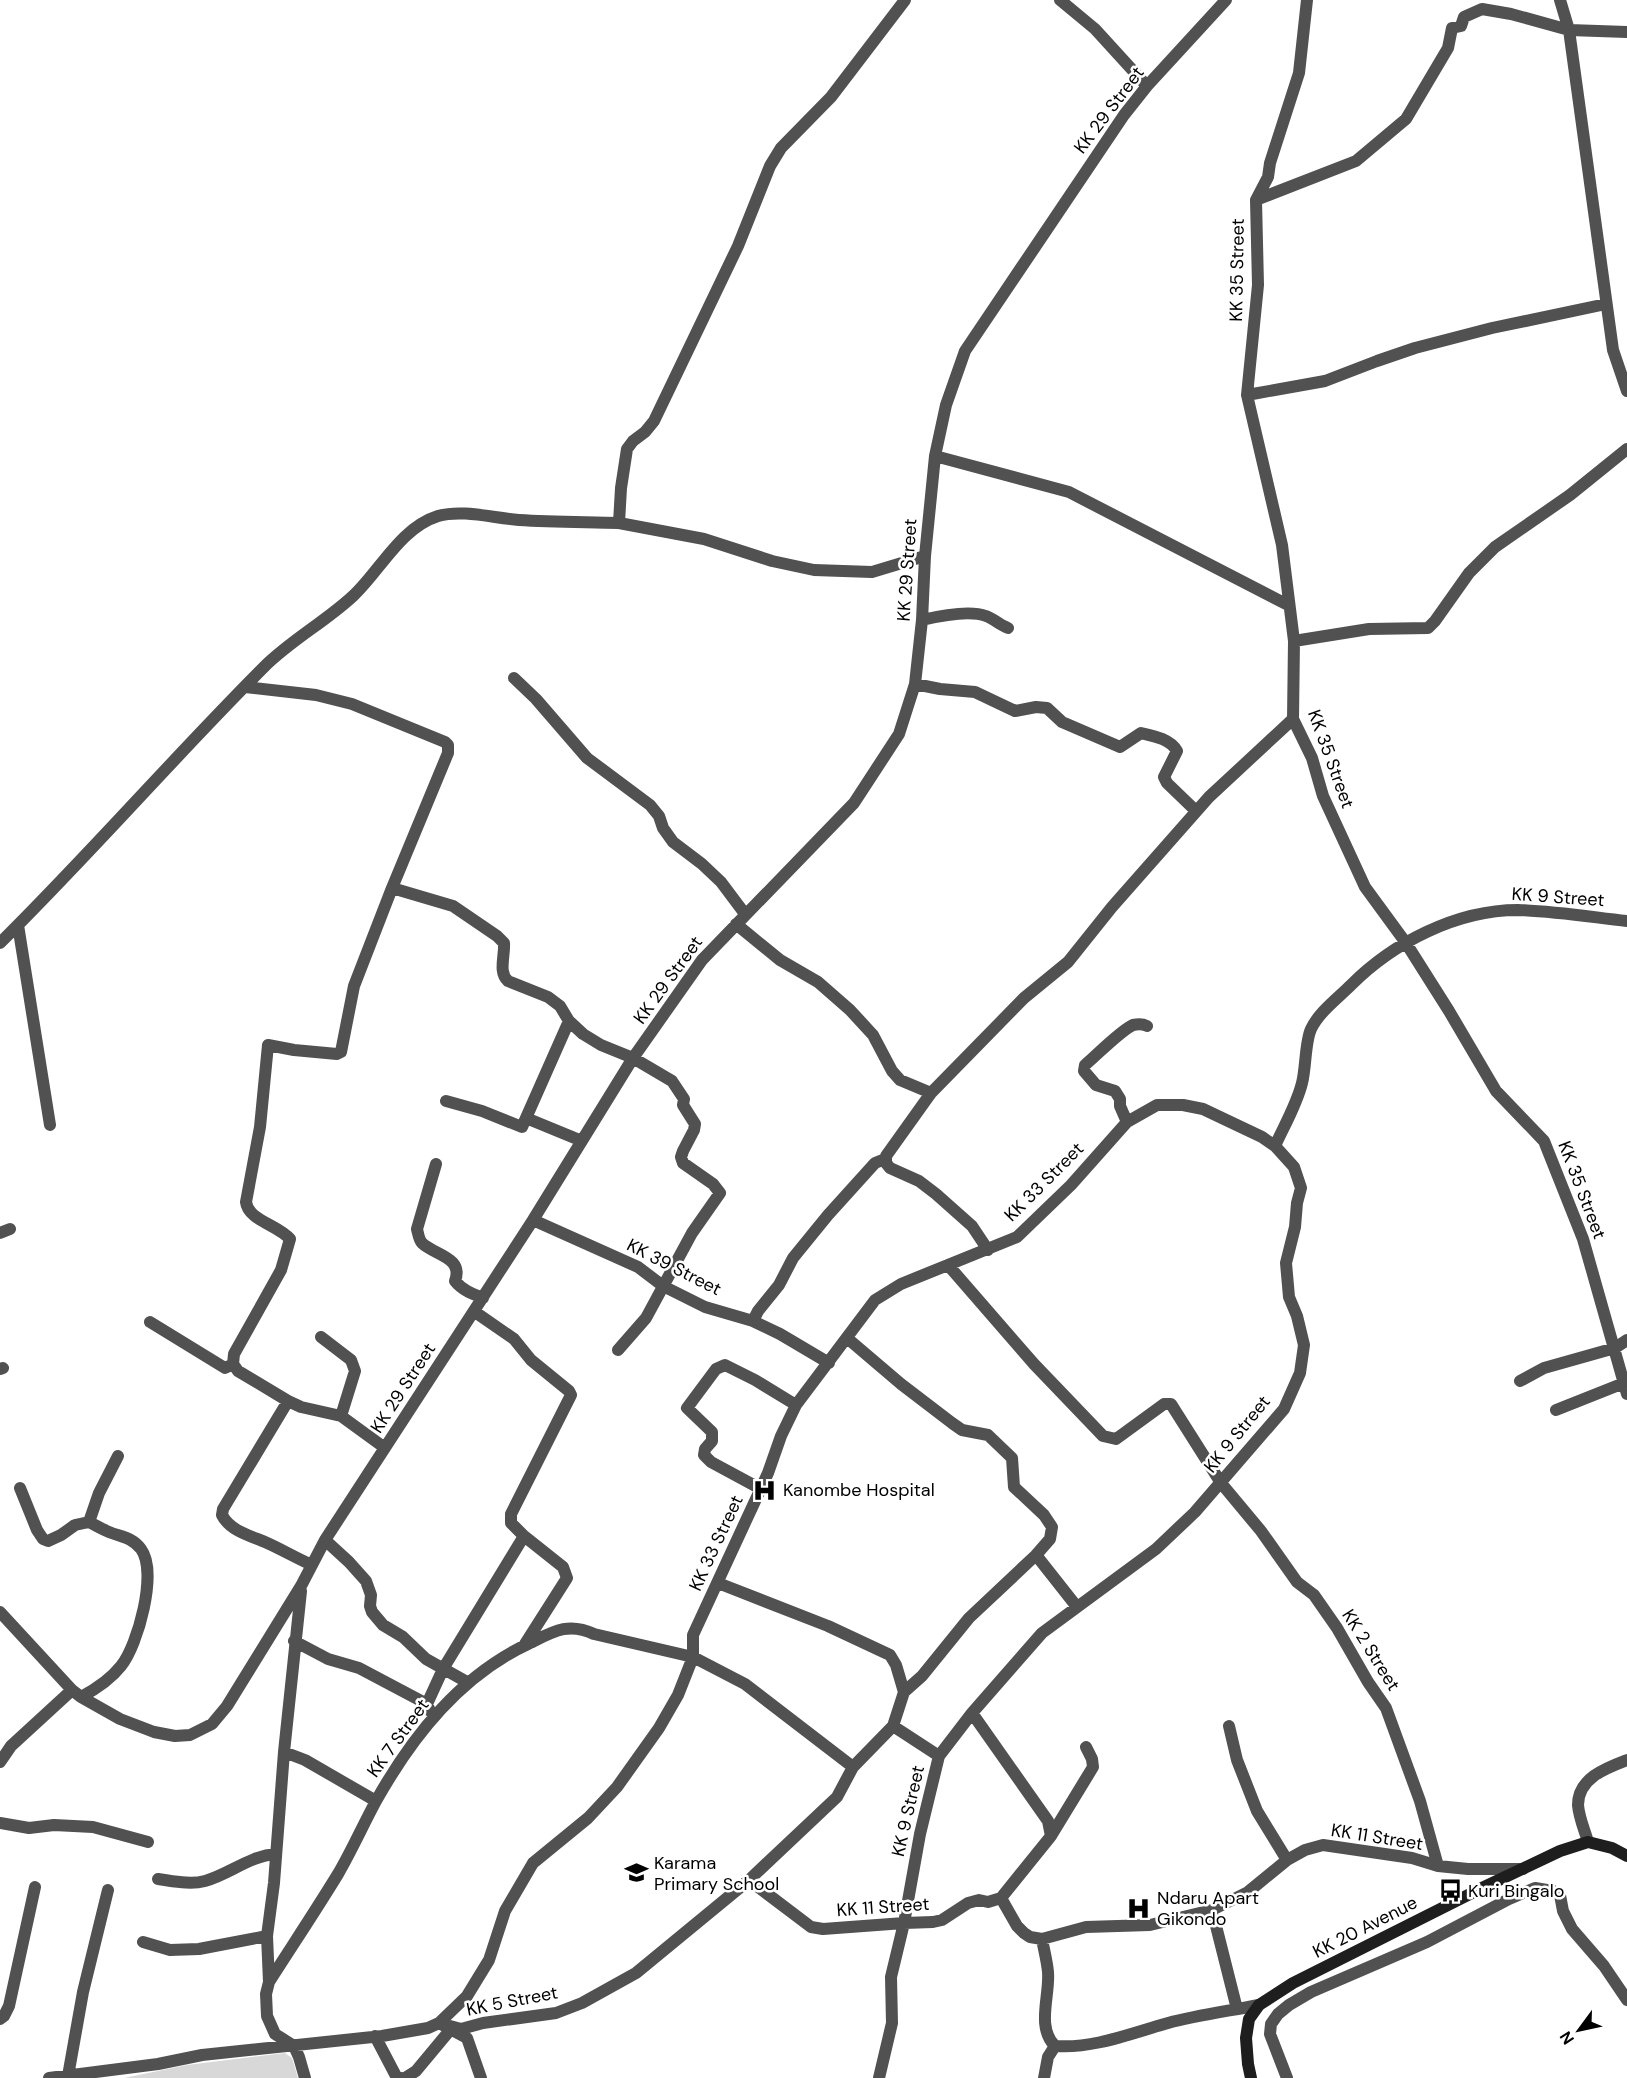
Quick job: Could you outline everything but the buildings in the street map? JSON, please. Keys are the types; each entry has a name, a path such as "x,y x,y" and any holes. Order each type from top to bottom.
{"main road":[{"path":"1588,1842 1612,1848 1627,1856"},
{"name":"KK 20 Avenue","path":"1259,2005 1293,1983 1560,1851 1588,1842"},
{"path":"1251,2078 1248,2064 1247,2028 1249,2019 1259,2005"}],"street":[{"path":"619,523 627,449 654,421 738,246 770,166 781,148 831,97 905,0"},
{"path":"1060,0 1095,29 1147,86"},
{"name":"KK 29 Street","path":"0,1612 77,1693 120,1719 154,1732 175,1736 190,1735 208,1727 227,1706 301,1586 325,1540 475,1312 633,1058 702,960 854,803 899,734 915,684 935,456 946,405 965,351 1124,115 1147,86 1226,0"},
{"name":"KK 35 Street","path":"1306,0 1299,73 1270,163 1268,177 1256,200 1258,285 1247,395 1282,545 1294,641 1293,719 1312,758 1323,796 1365,887 1406,943 1496,1091 1544,1141 1583,1239 1615,1348 1623,1359 1626,1388"},
{"path":"1560,0 1569,30 1613,350 1627,391"},
{"path":"1256,200 1356,161 1406,119 1448,48 1452,28 1461,26 1464,17 1474,12 1482,9 1511,14 1569,30 1627,32"},
{"path":"1247,395 1325,381 1415,348 1492,328 1606,304"},
{"path":"1294,641 1369,629 1428,628 1469,573 1495,547 1570,495 1627,449"},
{"path":"935,456 1069,492 1288,605"},
{"path":"0,943 245,687 285,648 352,597 399,542 425,521 452,513 520,520 619,523 704,539 772,561 814,570 872,573 925,556"},
{"path":"922,620 940,616 979,615 987,616 1008,628"},
{"path":"514,678 536,699 586,758 650,805 659,816 663,828 673,842 721,882 745,914"},
{"path":"915,684 975,692 1014,711 1036,707 1047,708 1062,722 1120,747 1142,733 1158,737 1173,745 1177,751 1164,777 1167,783 1196,811"},
{"path":"245,687 316,695 352,704 445,742 448,746 448,753 354,986 341,1052 337,1054 294,1050 268,1045 260,1127 246,1202 247,1209 255,1217 276,1228 290,1239 281,1270 234,1354 233,1364 238,1371 288,1401 301,1407 341,1416 385,1449"},
{"path":"885,1160 931,1093 1024,998 1068,962 1112,907 1209,796 1293,719"},
{"path":"392,888 453,906 497,936 504,943 503,977 548,997 560,1006 568,1021 583,1034 600,1045 633,1058 672,1081 684,1099 684,1105 695,1124 683,1151 682,1163 713,1184 720,1193 692,1233 646,1318 618,1350"},
{"name":"KK 9 Street","path":"879,2078 892,2023 891,1977 904,1923 920,1834 939,1756 972,1713 1042,1634 1156,1549 1195,1512 1284,1409 1300,1373 1304,1345 1297,1316 1289,1297 1286,1263 1301,1188 1294,1167 1275,1146 1302,1085 1311,1029 1323,1013 1360,976 1385,956 1406,943 1453,922 1479,915 1517,910 1627,921"},
{"path":"736,924 780,960 818,982 850,1010 873,1035 892,1071 900,1080 931,1093"},
{"path":"18,925 50,1125"},
{"path":"446,1101 482,1111 522,1127 568,1021"},
{"path":"1126,1122 1120,1099 1115,1092 1096,1085 1084,1071 1085,1065 1123,1032 1133,1026 1141,1024 1147,1026"},
{"name":"KK 33 Street","path":"439,2023 467,1996 489,1960 505,1911 533,1863 588,1818 616,1787 659,1728 678,1695 693,1657 693,1635 761,1489 781,1436 796,1405 875,1300 901,1284 1017,1237 1071,1185 1126,1122 1157,1105 1183,1105 1203,1109 1262,1137 1275,1146"},
{"path":"526,1118 582,1141"},
{"path":"885,1160 890,1168 919,1182 972,1226 988,1250"},
{"path":"753,1321 758,1311 779,1285 793,1258 868,1170 875,1163 885,1160"},
{"path":"436,1164 417,1229 419,1238 422,1243 447,1257 455,1265 457,1275 455,1281 458,1285 467,1292 483,1298"},
{"name":"KK 39 Street","path":"533,1220 638,1267 663,1286 705,1307 753,1321 780,1334 829,1363"},
{"name":"KK 2 Street","path":"948,1265 1034,1364 1103,1436 1116,1439 1167,1402 1171,1404 1221,1483 1261,1531 1297,1582 1314,1596 1337,1628 1386,1708 1420,1801 1438,1866"},
{"path":"475,1312 514,1339 527,1357 570,1394 511,1514 511,1523 563,1567 567,1578 524,1646"},
{"path":"150,1322 225,1368 233,1364"},
{"path":"321,1337 351,1360 355,1371 341,1416"},
{"path":"847,1338 901,1384 962,1430 988,1435 1012,1458 1014,1487 1044,1515 1052,1527 1050,1539 1036,1555 969,1618 922,1676 904,1692 893,1726 939,1756"},
{"path":"1520,1381 1544,1368 1615,1348 1627,1340"},
{"path":"761,1489 711,1462 704,1455 705,1449 712,1441 712,1432 687,1408 716,1369 724,1365 755,1380 796,1405"},
{"path":"1556,1410 1626,1388"},
{"path":"288,1401 223,1509 222,1515 226,1521 247,1536 264,1541 312,1565"},
{"path":"88,1522 99,1493 118,1456"},
{"path":"0,1762 11,1746 77,1693 108,1680 128,1656 142,1613 146,1589 146,1558 141,1549 129,1538 88,1522 75,1525 48,1541 43,1539 20,1488"},
{"path":"432,1718 428,1704 443,1669 524,1536"},
{"path":"325,1540 366,1581 371,1595 372,1612 383,1625 403,1637 426,1659 467,1682"},
{"path":"1036,1555 1077,1607"},
{"path":"718,1583 828,1626 890,1654 896,1665 904,1692"},
{"name":"KK 7 Street","path":"294,2046 274,2034 267,2016 266,1994 269,1982 267,1936 301,1586"},
{"name":"KK 7 Street","path":"269,1982 339,1872 401,1759 432,1718 467,1682 483,1670 555,1631 580,1627 594,1634 693,1657 745,1684 853,1767"},
{"path":"294,1641 328,1659 359,1668 428,1704"},
{"path":"972,1713 1048,1821 1051,1836"},
{"name":"KK 5 Street","path":"49,2078 158,2064 202,2055 375,2036 428,2028 439,2023 461,2029 483,2023 556,2013 582,2004 636,1973 749,1880 837,1797 853,1767 893,1726"},
{"path":"1228,1726 1237,1760 1257,1811 1287,1860"},
{"path":"1086,1747 1093,1767 1051,1836 1001,1898 1017,1926 1030,1937 1042,1939 1048,1973 1045,2031 1049,2040 1055,2046 1070,2047 1091,2044 1182,2020 1259,2005"},
{"path":"284,1752 306,1760 376,1801"},
{"path":"1588,1842 1578,1804 1582,1790 1589,1779 1598,1773 1627,1760"},
{"path":"0,1823 29,1828 54,1825 93,1827 148,1842"},
{"name":"KK 11 Street","path":"1042,1939 1086,1927 1150,1925 1212,1910 1248,1892 1287,1860 1305,1850 1323,1845 1412,1858 1438,1866 1468,1869 1524,1869"},
{"path":"158,1880 190,1883 206,1881 259,1857 276,1854"},
{"name":"KK 11 Street","path":"749,1880 811,1927 823,1929 933,1922 942,1920 968,1904 1001,1898"},
{"path":"0,2019 9,2006 35,1887"},
{"path":"1287,2078 1270,2034 1271,2024 1278,2014 1311,1992 1427,1942 1535,1888 1553,1891 1560,1895 1563,1911 1575,1934 1604,1966 1627,2000"},
{"path":"68,2076 83,1992 108,1890"},
{"path":"1212,1910 1237,2009"},
{"path":"143,1942 170,1950 199,1949 267,1936"},
{"path":"439,2023 467,2038 481,2078"},
{"path":"375,2036 396,2076 403,2078 416,2071 451,2029"},
{"path":"294,2046 305,2078"},
{"path":"1044,2078 1048,2057 1055,2046"}],"shaded area":[{"path":"285,2053 292,2058 298,2078 124,2078 187,2065"}],"place":[{"name":"Kanombe Hospital","path":"765,1490"},
{"name":"Karama Primary School","path":"636,1873"},
{"name":"Kuri Bingalo","path":"1450,1891"},
{"name":"Ndaru Apart Gikondo","path":"1139,1908"}]}
